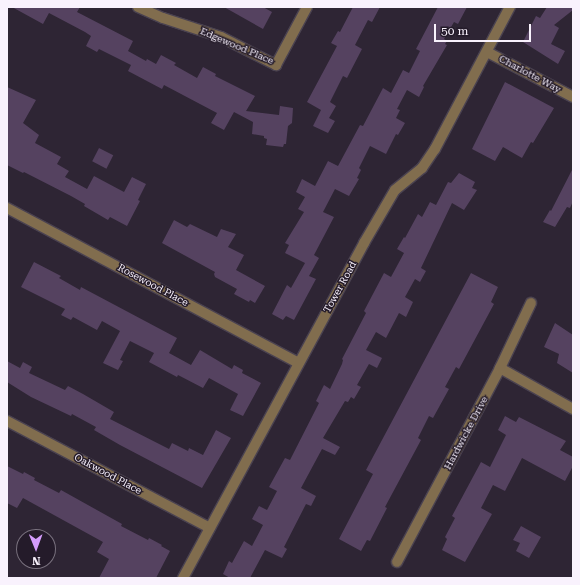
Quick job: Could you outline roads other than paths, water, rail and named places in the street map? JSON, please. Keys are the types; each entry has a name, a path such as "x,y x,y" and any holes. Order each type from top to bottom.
{"street":[{"name":"Edgewood Place","path":"138,7 162,18 221,37 276,65 307,7"},
{"name":"Tower Road","path":"183,578 364,243 395,190 422,168 435,149 510,7"},
{"name":"Charlotte Way","path":"487,52 573,97"},
{"name":"Rosewood Place","path":"7,208 298,363"},
{"name":"Hardwicke Drive","path":"397,562 500,368 531,303"},
{"path":"500,368 573,409"},
{"name":"Oakwood Place","path":"7,421 210,528"}]}
